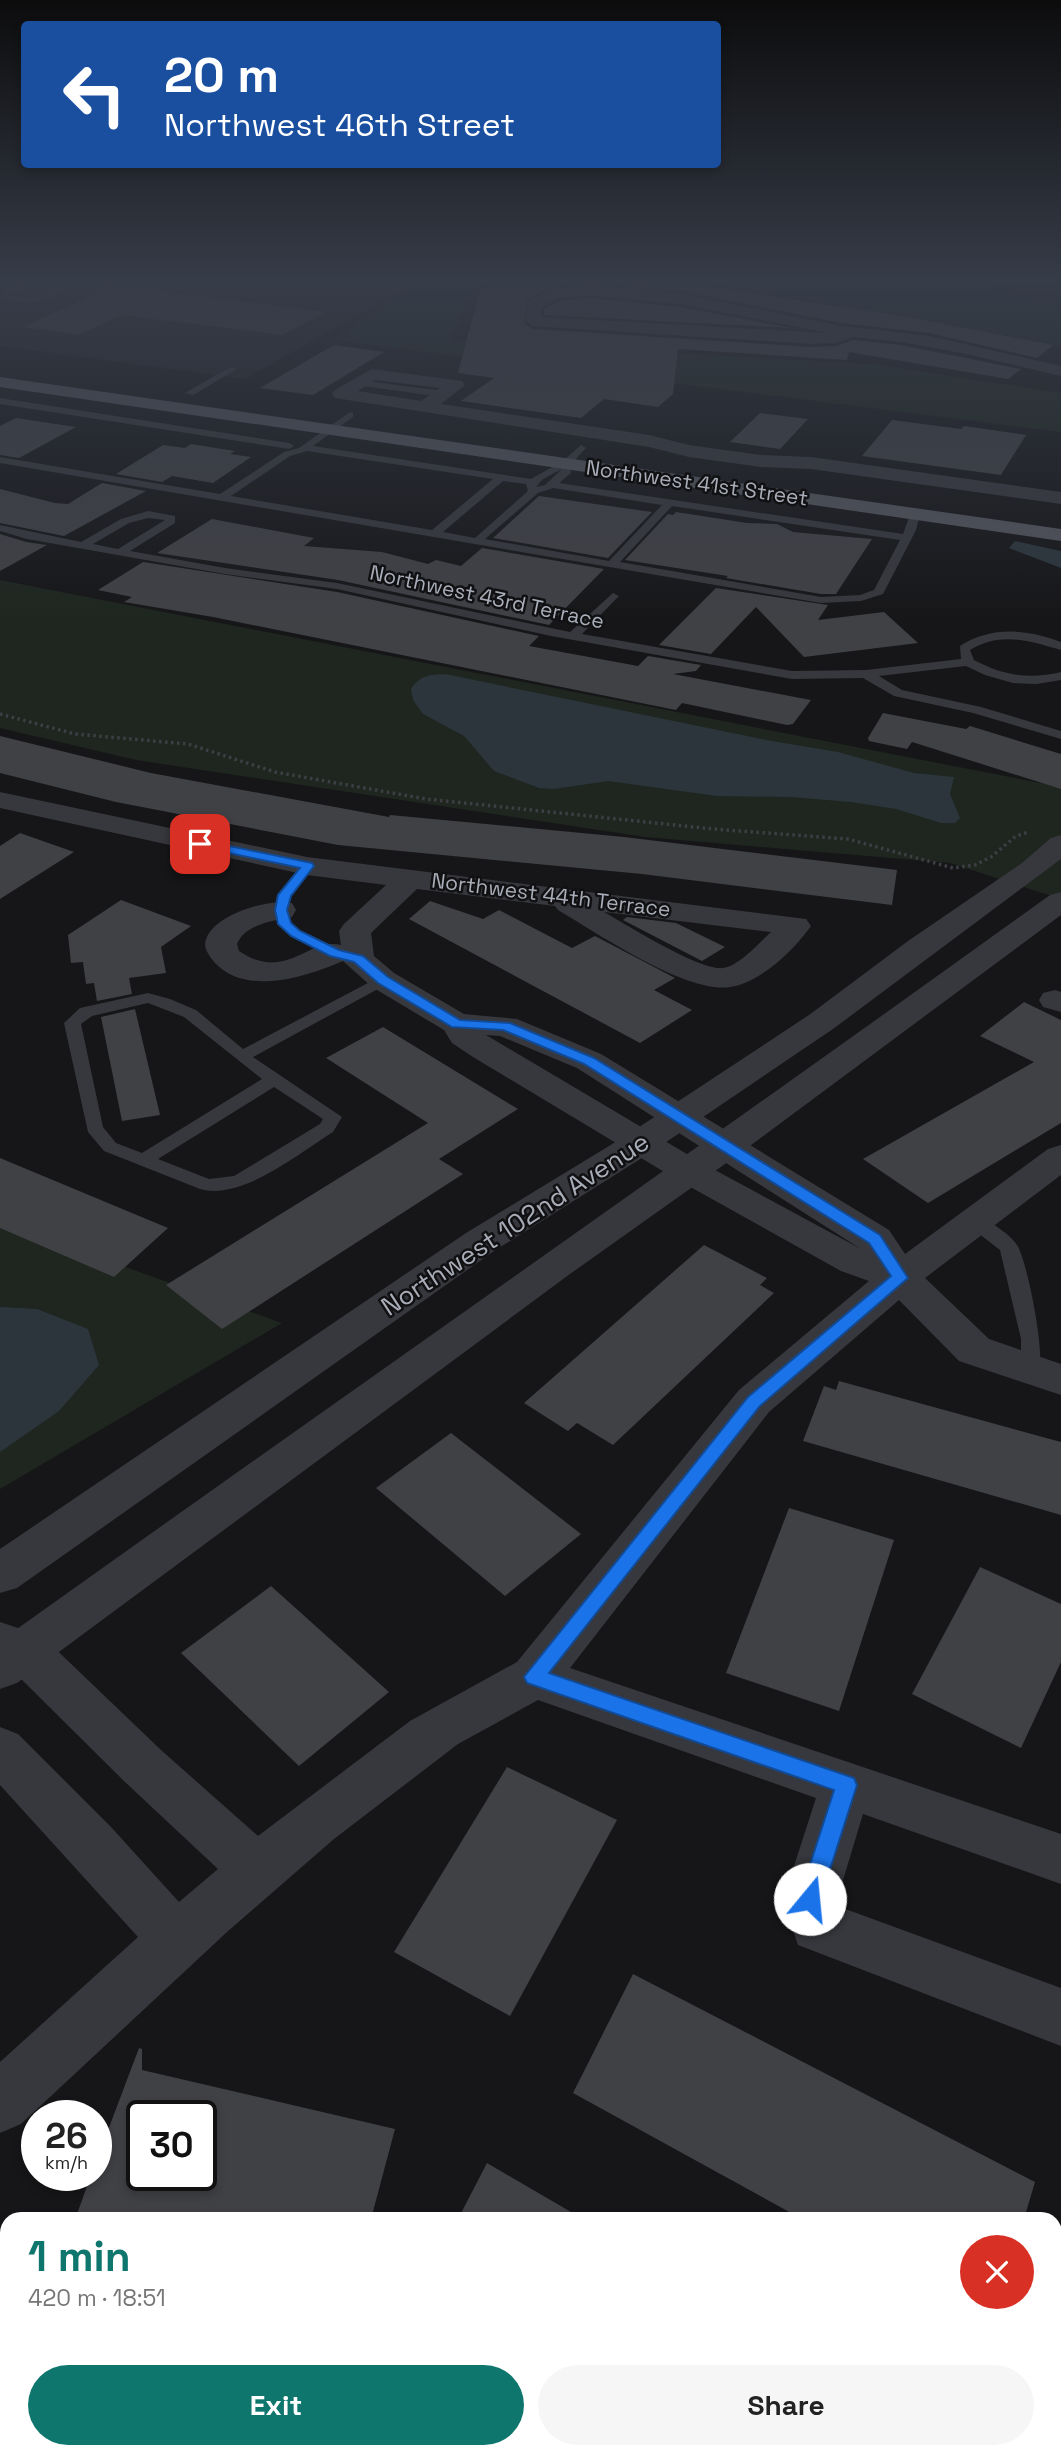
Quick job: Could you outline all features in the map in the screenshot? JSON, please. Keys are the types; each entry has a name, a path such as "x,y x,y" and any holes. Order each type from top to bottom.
{"main road":[{"name":"Northwest 41st Street","path":"88,395 1061,535"},
{"name":"Northwest 41st Street","path":"202,395 1061,516"}],"street":[{"path":"346,395 602,434 729,457 817,464 1061,498"},
{"path":"423,408 442,395"},
{"path":"350,415 367,410 376,399"},
{"path":"582,448 597,445 604,439 602,434"},
{"name":"Northwest 44th Terrace","path":"6,806 307,866 551,894 795,926 781,942 732,978 716,979 677,964 551,894"},
{"name":"Northwest 102nd Avenue","path":"0,1574 480,1242 640,1143 821,1021 1032,869 1050,838"},
{"path":"293,927 285,895 307,866"},
{"path":"346,956 355,931 411,878"},
{"name":"Northwest 102nd Avenue","path":"257,1870 143,1766 8,1654 726,1146 1061,901"},
{"path":"346,956 265,972 233,963 224,954 221,944 225,934 250,918 293,927 346,956 457,1024 505,1026 589,1061 875,1239 900,1278 974,1350 1046,1375"},
{"path":"457,1024 464,1036 485,1050 640,1143 855,1262 900,1278"},
{"path":"0,2103 176,1939 257,1870 429,1735 534,1677 754,1401 900,1278 1061,1157"},
{"path":"534,1677 1061,1860"},
{"path":"0,1750 92,1845 176,1939"},
{"path":"846,1785 810,1899 818,1926 1061,2017"}],"lane":[{"path":"24,406 47,395"},
{"path":"2,403 288,450 306,448 501,477 534,486 551,485 906,538"},
{"path":"306,448 350,415"},
{"path":"223,497 309,433 328,430"},
{"path":"476,542 550,468 565,464 582,448"},
{"path":"0,460 821,600 861,598 879,592 915,514"},
{"path":"551,485 567,471 565,464"},
{"path":"433,534 501,477"},
{"path":"610,566 669,503"},
{"path":"83,546 138,516 155,513 171,518 170,523 121,552"},
{"name":"Northwest 43rd Terrace","path":"0,528 225,571 337,586 573,636 792,675 866,674 968,662"},
{"path":"573,636 613,596"},
{"path":"1061,646 1038,637 1006,634 978,638 964,649 968,662 987,673 1061,690"},
{"path":"866,674 898,693 976,710 1061,735"},
{"path":"1014,680 1035,681 1061,676"},
{"path":"242,1056 383,980"},
{"path":"148,998 172,1003 192,1013 242,1056 275,1079 333,1117 327,1128 237,1182 207,1185 110,1147 94,1128 72,1023 86,1012 148,998"},
{"path":"144,1160 275,1079"},
{"path":"976,1220 1009,1247 1031,1339 1046,1375"}],"path":[{"path":"0,714 75,734 188,744 275,772 426,799 702,828 848,839 953,869 975,865 991,857 1016,836 1030,832 1050,838"}],"shaded area":[{"path":"765,395 1061,395 1061,432"},
{"path":"1015,541 1061,551 1061,568 1009,548"},
{"path":"0,580 1061,787 1061,899 950,863 645,837 136,760 0,728"},
{"path":"445,674 766,740 838,752 914,773 954,777 950,794 960,818 955,823 941,823 896,809 851,802 791,797 717,796 608,781 554,789 539,788 494,771 464,736 423,714 413,700 411,689 425,677"},
{"path":"0,1222 282,1323 0,1489"},
{"path":"0,1307 37,1309 88,1329 99,1365 59,1411 0,1452"}],"building":[{"path":"470,395 672,395 658,407 604,399 581,418 461,401"},
{"path":"760,413 808,419 780,449 730,442"},
{"path":"16,418 76,427 19,458 0,455 0,426"},
{"path":"892,420 1026,435 1001,475 862,456"},
{"path":"191,444 235,451 230,454 251,457 213,483 172,476 162,482 116,474 163,445 185,448"},
{"path":"102,483 146,491 64,536 0,523 0,489 68,504"},
{"path":"539,496 652,512 608,558 493,538"},
{"path":"676,512 747,523 777,524 793,532 872,539 836,594 821,594 625,560 668,514 673,515"},
{"path":"212,519 314,538 304,546 382,552 428,564 436,560 461,566 482,548 604,569 549,625 338,580 157,553"},
{"path":"0,534 26,542 47,545 0,571"},
{"path":"143,562 337,592 539,636 529,646 638,666 648,656 701,665 696,671 673,674 811,700 793,724 787,725 682,703 676,710 213,617 124,602 132,597 98,590"},
{"path":"716,588 828,605 818,620 884,612 918,643 804,657 756,607 711,654 659,645"},
{"path":"883,713 966,729 970,726 1061,754 1061,789 912,742 907,749 869,741 868,738"},
{"path":"0,736 151,773 389,817 624,837 897,870 892,905 642,874 338,845 116,802 0,773"},
{"path":"20,833 74,852 0,899 0,846"},
{"path":"121,900 191,926 161,947 166,973 129,978 132,994 97,1001 94,983 86,984 83,962 71,963 68,935"},
{"path":"430,901 483,919 499,910 572,948 595,936 675,978 654,990 692,1010 640,1043 409,919"},
{"path":"627,917 676,923 725,947 702,961 623,920"},
{"path":"1024,1002 1061,1020 1061,1123 928,1203 863,1159 1034,1062 980,1036"},
{"path":"135,1009 160,1115 122,1121 101,1017"},
{"path":"383,1027 518,1109 439,1159 463,1174 222,1329 166,1285 428,1123 326,1058"},
{"path":"0,1158 168,1228 114,1277 0,1228"},
{"path":"704,1245 767,1278 760,1285 774,1293 613,1445 577,1423 568,1431 524,1403"},
{"path":"839,1381 1061,1442 1061,1515 803,1441 824,1386 836,1390"},
{"path":"451,1433 581,1534 505,1596 376,1488"},
{"path":"789,1508 894,1540 839,1711 726,1673"},
{"path":"980,1567 1061,1604 1061,1662 1021,1748 912,1694"},
{"path":"271,1586 389,1692 299,1766 181,1653"},
{"path":"507,1767 617,1820 510,2016 394,1952"},
{"path":"633,1974 1035,2182 1026,2212 789,2212 573,2093"},
{"path":"139,2048 142,2049 142,2070 395,2129 373,2212 78,2212 85,2191 112,2191 112,2120"},
{"path":"487,2163 571,2212 462,2212"}],"route":[{"path":"200,844 307,866 285,895 281,910 285,924 296,933 312,944 358,959 383,980 457,1024 505,1026 589,1061 875,1239 900,1278 754,1401 534,1677 846,1785 810,1899"}]}
